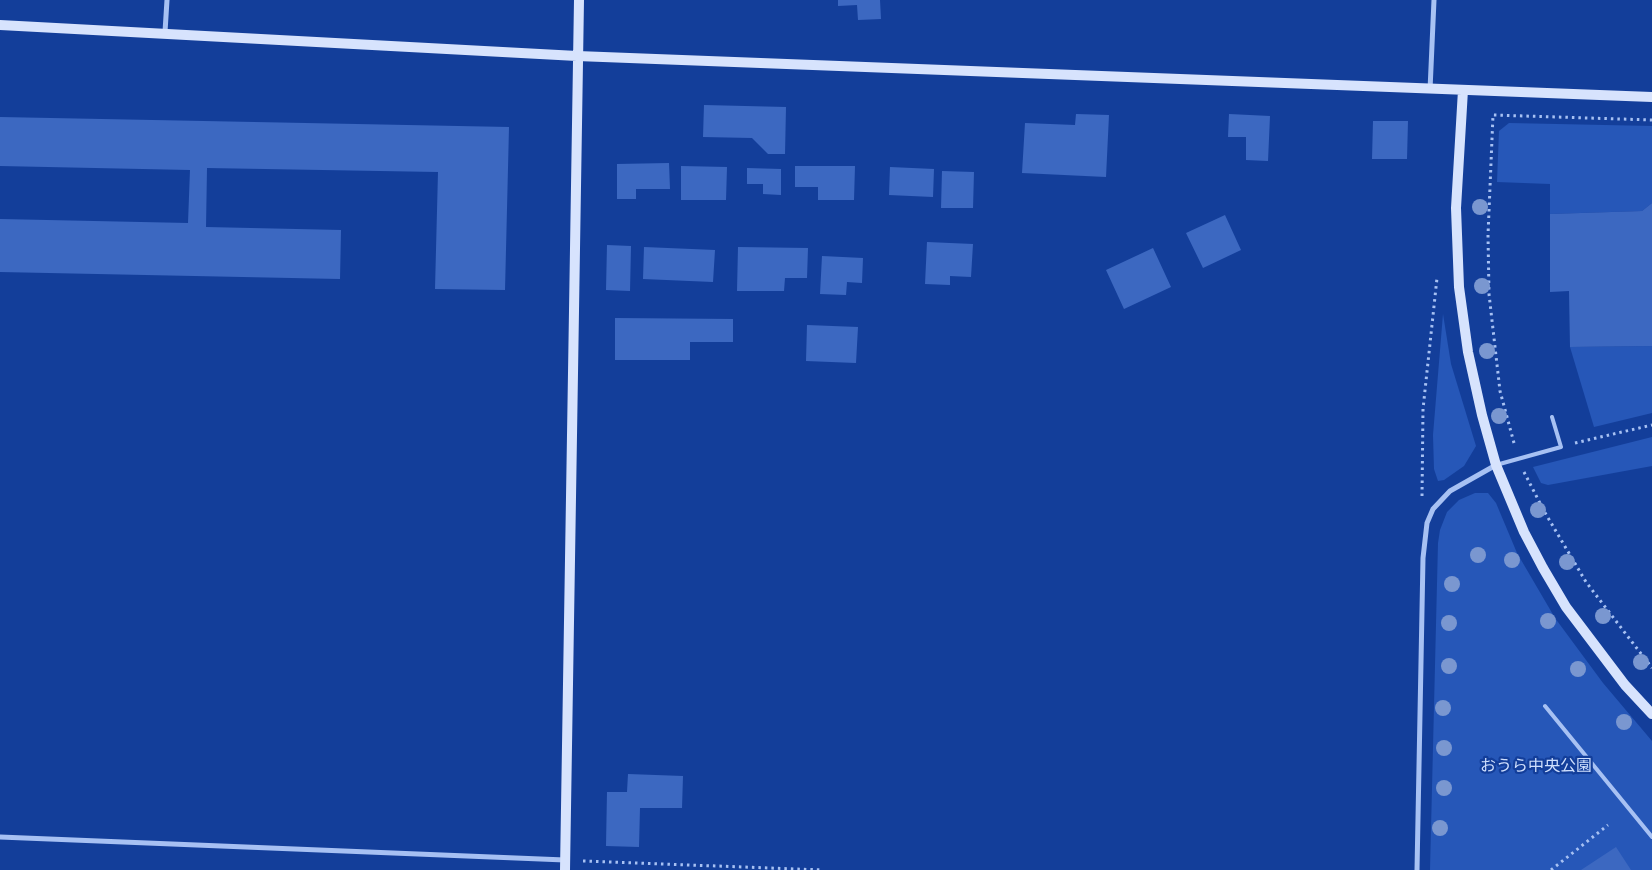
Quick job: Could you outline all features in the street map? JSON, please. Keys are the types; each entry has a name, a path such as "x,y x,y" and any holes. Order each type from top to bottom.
{"street":[{"path":"166,32 167,0"},
{"path":"0,837 565,865 579,0"},
{"path":"1430,90 1434,0"},
{"path":"0,25 166,32 577,56 1652,97"},
{"path":"1463,90 1456,208 1459,287 1470,361 1496,465 1528,539 1566,607 1625,685 1652,714"},
{"path":"1417,870 1423,558 1427,523 1433,509 1450,491 1496,465"}],"lane":[{"path":"1496,465 1561,447 1552,416"},
{"path":"1545,706 1652,837"}],"path":[{"path":"1652,120 1493,115 1488,235 1489,294 1500,391 1518,459 1544,511 1586,582 1652,668"},
{"path":"1422,504 1423,409 1433,300 1438,272"},
{"path":"1561,447 1652,425"},
{"path":"1551,870 1608,825"},
{"path":"565,865 823,870"}],"green space":[{"path":"1509,123 1652,126 1652,203 1642,211 1550,214 1550,184 1497,182 1499,131"},
{"path":"1443,314 1451,364 1476,446 1464,466 1444,480 1438,481 1434,469 1433,435"},
{"path":"1652,346 1652,413 1594,427 1570,347"},
{"path":"1652,437 1652,466 1548,485 1541,483 1533,467"},
{"name":"おうら中央公園","path":"1475,493 1488,493 1496,503 1517,553 1555,618 1603,683 1652,741 1652,870 1430,870 1438,543 1440,530 1447,512 1459,500"}],"building":[{"path":"838,0 880,0 881,19 858,20 857,5 838,6"},
{"path":"704,105 786,107 785,154 768,154 752,138 703,137"},
{"path":"1076,114 1109,115 1106,177 1022,173 1025,123 1075,125"},
{"path":"1229,114 1270,116 1268,161 1246,160 1246,137 1228,137"},
{"path":"0,117 509,127 505,290 435,289 438,172 207,168 206,227 341,230 340,279 0,272 0,219 188,223 190,170 0,166"},
{"path":"1373,121 1408,121 1407,159 1372,159"},
{"path":"669,163 670,189 636,189 636,199 617,199 617,164"},
{"path":"681,166 727,167 726,200 681,200"},
{"path":"795,166 855,166 854,200 818,200 818,187 795,187"},
{"path":"890,167 934,169 933,197 889,195"},
{"path":"747,168 781,169 781,195 763,194 763,184 747,184"},
{"path":"942,171 974,172 973,208 941,208"},
{"path":"1652,203 1652,346 1570,347 1569,291 1550,292 1550,214 1642,211"},
{"path":"1225,215 1241,250 1203,268 1186,233"},
{"path":"927,242 973,244 971,277 950,276 950,285 925,284"},
{"path":"607,245 631,246 630,291 606,290"},
{"path":"644,247 715,250 713,282 643,279"},
{"path":"738,247 808,248 807,278 785,278 784,291 737,291"},
{"path":"1153,248 1171,287 1124,309 1106,270"},
{"path":"822,256 863,258 862,283 847,282 846,295 820,294"},
{"path":"615,318 733,319 733,342 690,342 690,360 615,360"},
{"path":"807,325 858,327 856,363 806,361"},
{"path":"628,774 683,776 682,808 640,808 639,847 606,846 607,792 627,792"},
{"path":"1616,847 1631,870 1581,870"}]}
